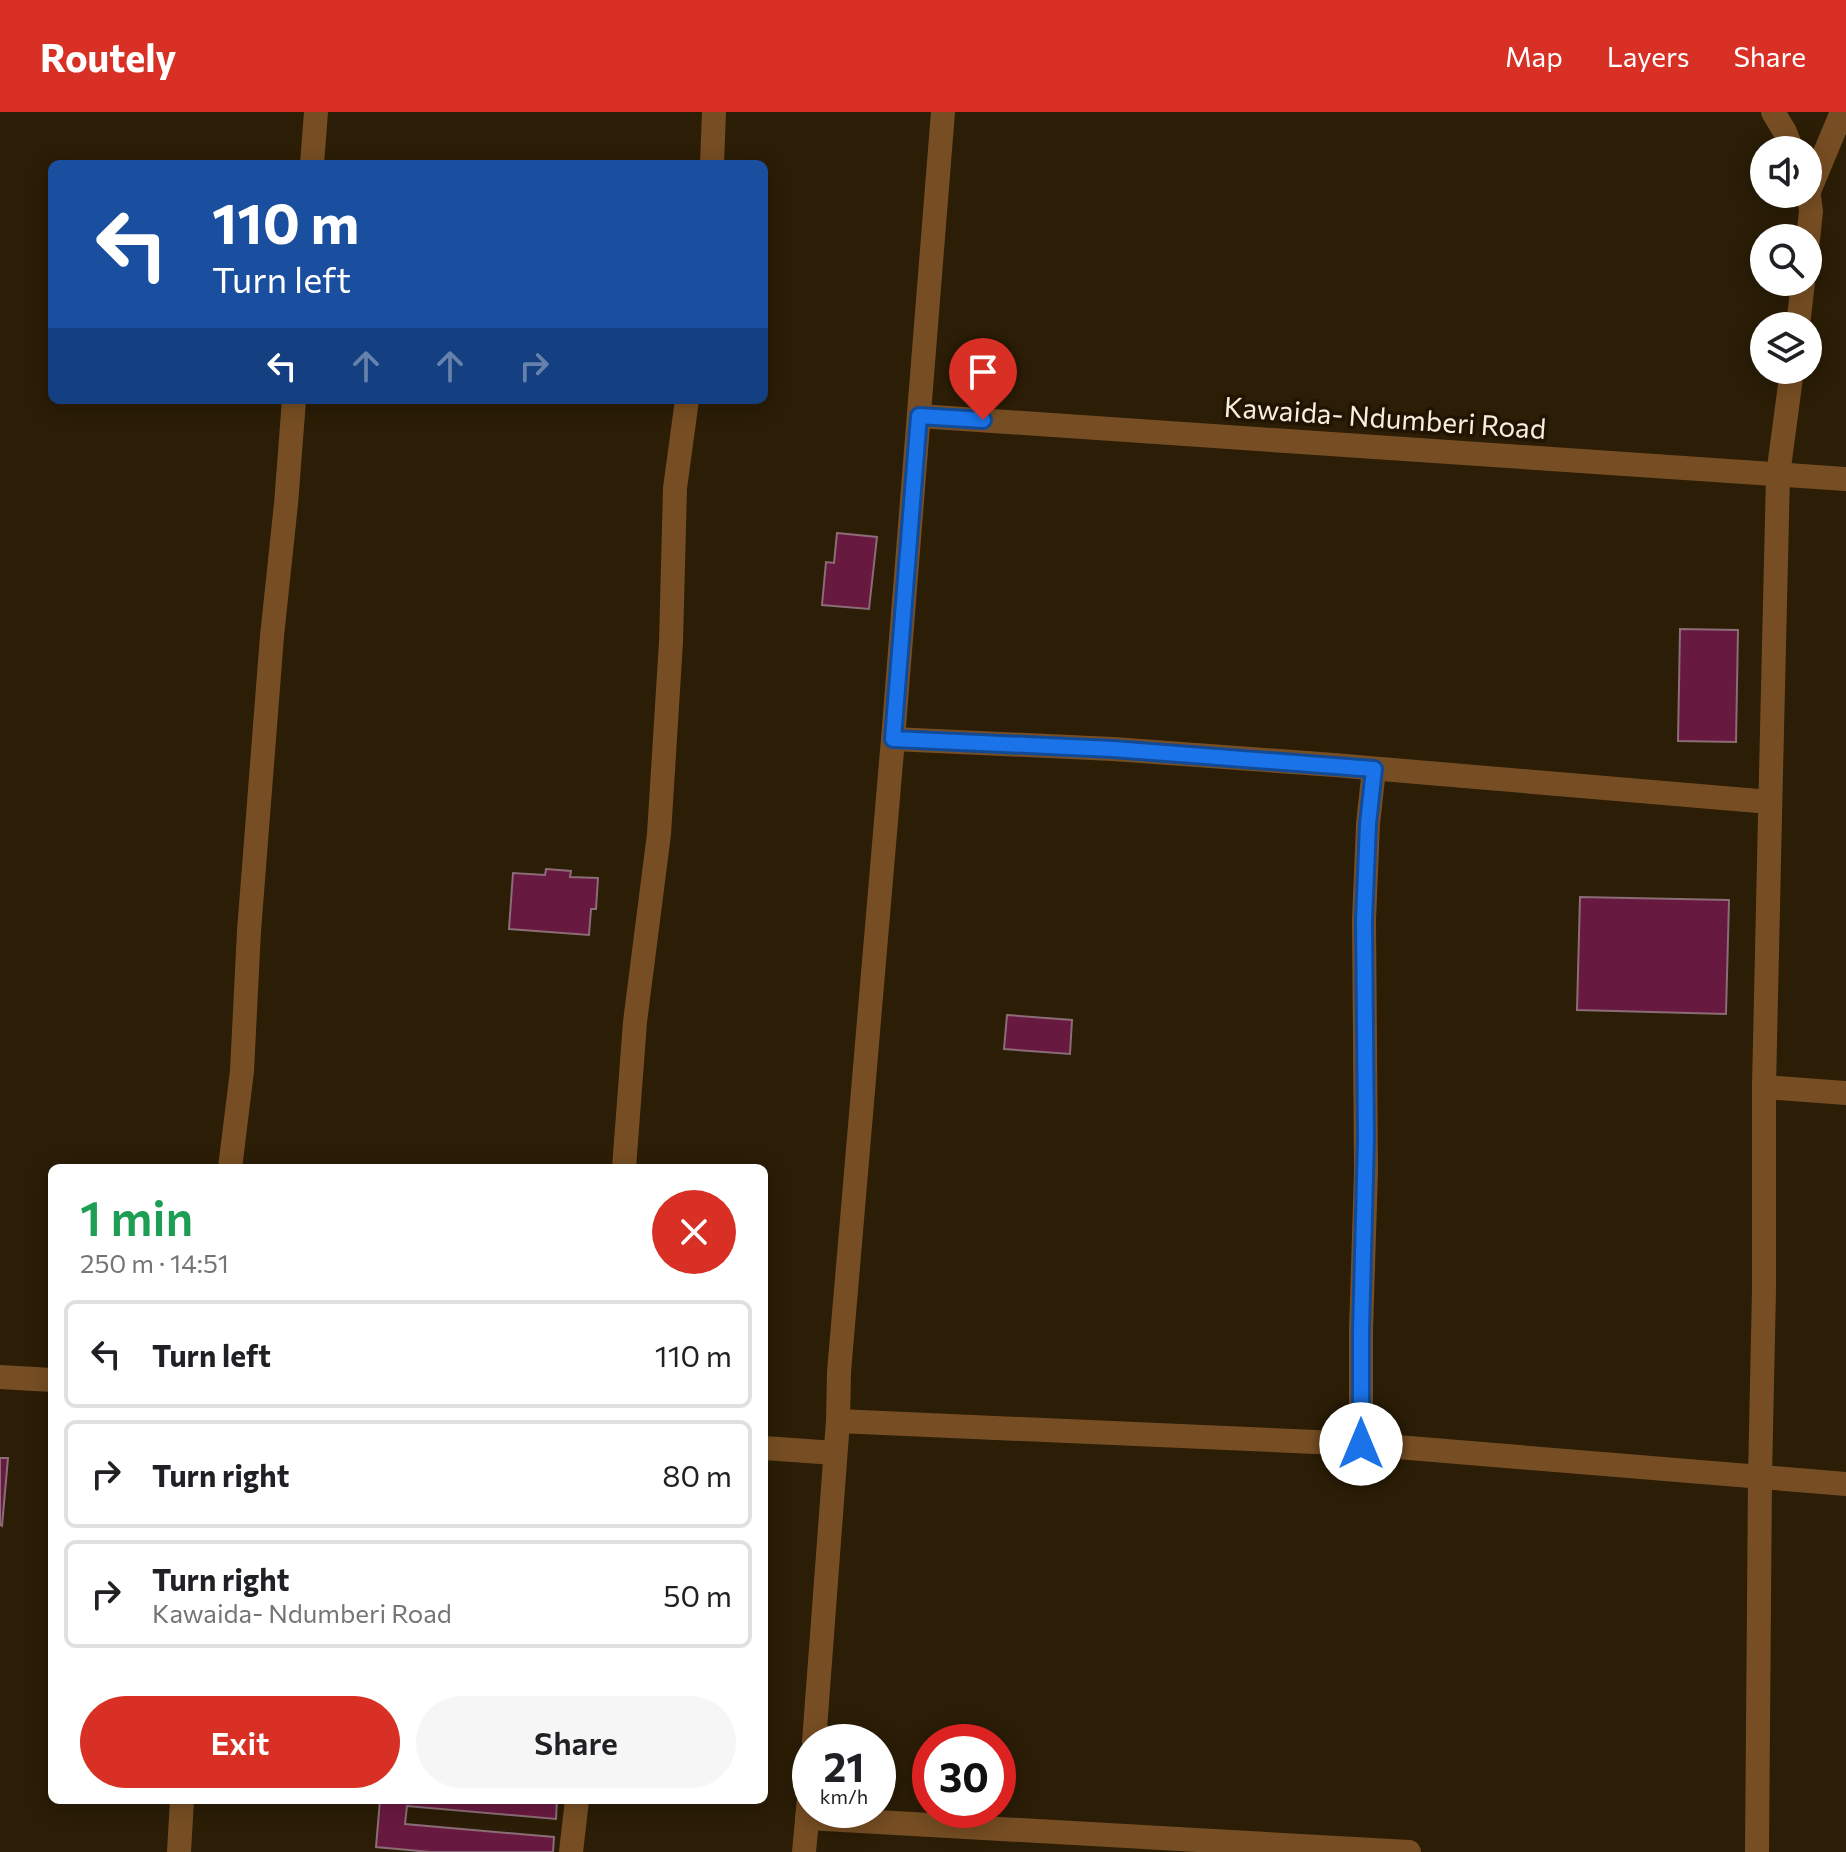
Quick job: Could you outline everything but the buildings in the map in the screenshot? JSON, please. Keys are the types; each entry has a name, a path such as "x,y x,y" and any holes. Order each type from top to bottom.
{"street":[{"path":"312,160 316,112"},
{"path":"712,160 714,112"},
{"path":"815,1724 839,1372 943,112"},
{"path":"1773,112 1787,136"},
{"path":"1822,158 1842,112"},
{"path":"1757,1852 1764,1087 1770,802 1778,475 1790,384"},
{"path":"230,1164 242,1071 251,901 294,404"},
{"path":"624,1164 635,1022 659,834 671,642 675,488 686,404"},
{"name":"Kawaida- Ndumberi Road","path":"919,416 1846,479"},
{"path":"893,739 1113,749 1770,802"},
{"path":"1361,1444 1366,1139 1364,920 1374,769"},
{"path":"1764,1087 1846,1093"},
{"path":"0,1377 48,1380"},
{"path":"838,1421 1361,1444 1846,1484"},
{"path":"768,1448 835,1453"},
{"path":"179,1852 182,1804"},
{"path":"571,1852 577,1804"},
{"path":"804,1852 806,1828"},
{"path":"896,1828 1011,1840 1409,1852"}],"route":[{"path":"983,420 919,416 893,739 1113,749 1374,769 1364,920 1366,1171 1361,1444"}]}
